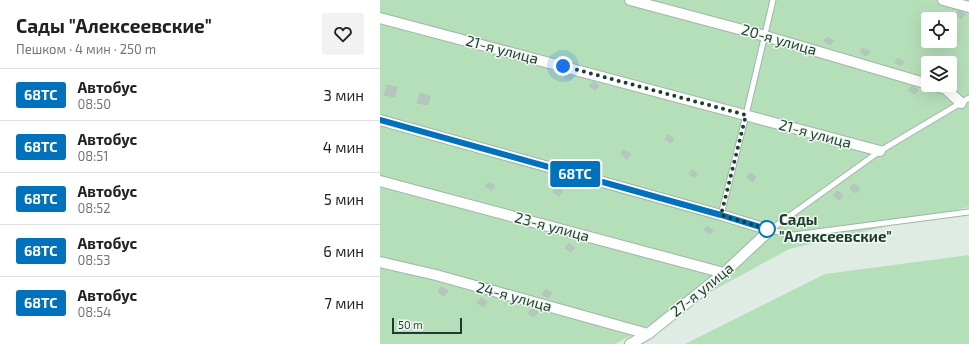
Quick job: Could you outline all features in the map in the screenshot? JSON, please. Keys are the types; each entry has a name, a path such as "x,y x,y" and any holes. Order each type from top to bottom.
{"street":[{"name":"20-я улица","path":"630,0 765,36 921,82"},
{"path":"944,0 969,7"},
{"name":"21-я улица","path":"380,18 880,151"},
{"path":"951,92 965,101"},
{"path":"380,120 770,230"},
{"name":"23-я улица","path":"380,181 724,273"},
{"name":"27-я улица","path":"630,344 648,334 724,273 770,230"},
{"name":"24-я улица","path":"380,262 436,275 648,334"}],"lane":[{"path":"721,215 773,0"},
{"path":"770,230 880,151 965,101"},
{"path":"770,230 794,235 969,212"}],"green space":[{"path":"380,0 969,0 969,207 789,249 615,344 380,344"},
{"path":"969,255 969,344 685,344 825,274"}],"building":[{"path":"959,10 965,14 961,19 957,16 957,12"},
{"path":"827,37 834,41 830,45 824,41"},
{"path":"863,48 870,52 866,56 860,52"},
{"path":"898,58 904,62 901,66 895,62"},
{"path":"567,73 573,77 570,81 564,77"},
{"path":"593,82 599,86 595,90 589,86"},
{"path":"387,85 397,87 395,97 384,95"},
{"path":"912,86 918,90 915,94 908,90"},
{"path":"420,93 430,96 428,105 417,103"},
{"path":"668,134 674,139 671,143 665,139"},
{"path":"624,150 631,154 627,159 621,154"},
{"path":"692,170 698,174 695,178 689,174"},
{"path":"750,173 756,177 753,182 747,177"},
{"path":"489,182 495,186 492,190 485,186"},
{"path":"853,184 860,188 856,193 850,189"},
{"path":"556,187 563,191 559,196 553,192"},
{"path":"837,191 843,195 839,200 833,195"},
{"path":"707,226 713,230 710,234 704,230"},
{"path":"569,243 575,248 571,252 565,248"},
{"path":"441,287 448,291 444,296 438,292"},
{"path":"546,289 552,293 548,298 542,294"},
{"path":"481,298 487,302 484,307 477,303"},
{"path":"532,308 538,312 534,317 528,313"}],"bus line":[{"name":"68ТС","path":"380,120 770,230"}],"place":[{"name":"Сады \"Алексеевские\"","path":"767,229"}],"route":[{"path":"563,66 746,115 721,215 770,230 767,229"}]}
